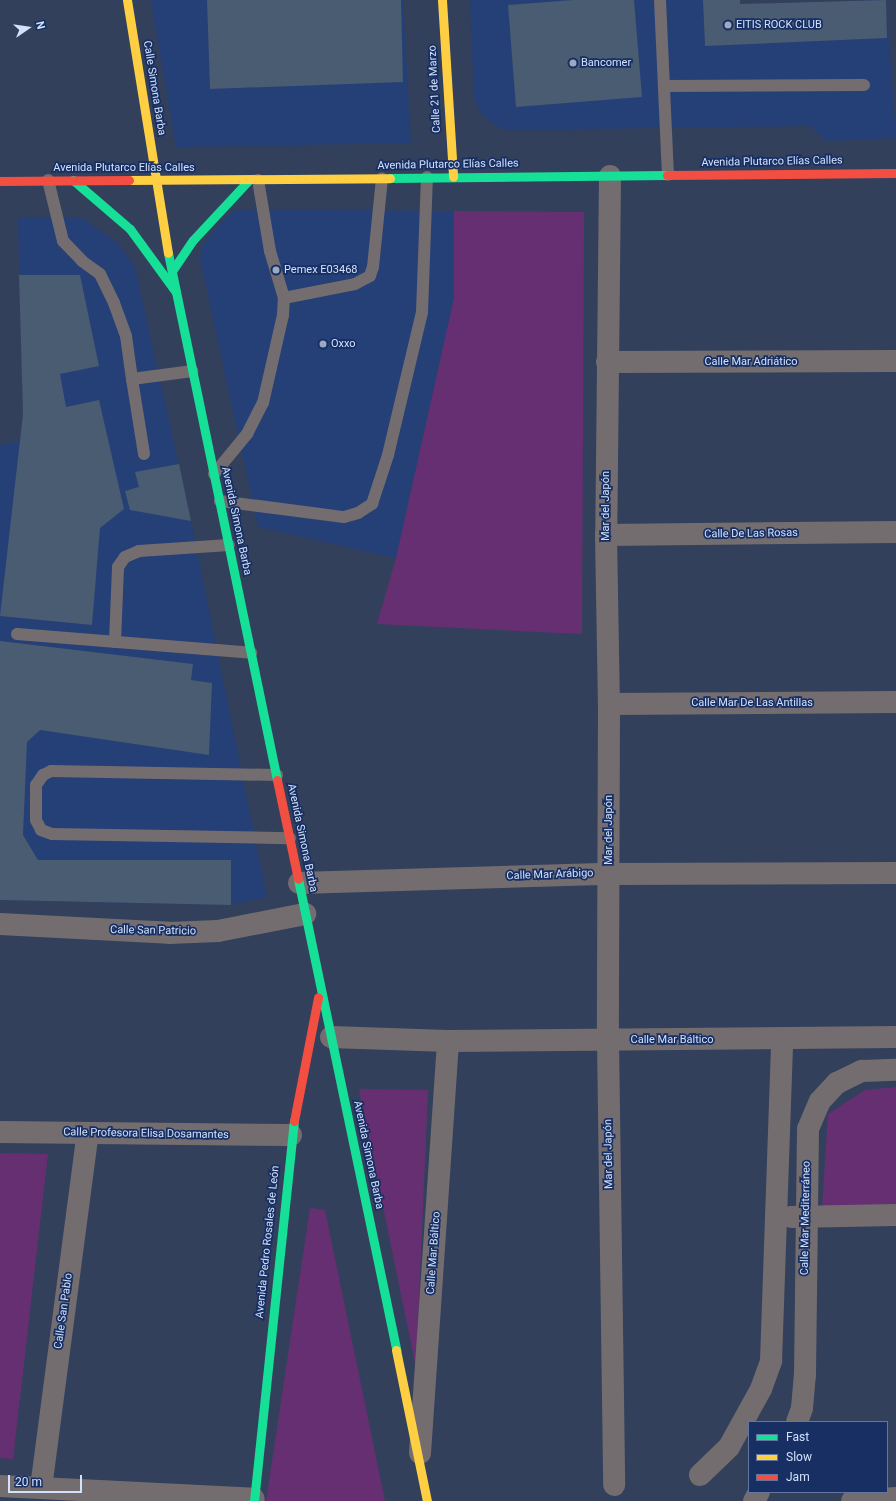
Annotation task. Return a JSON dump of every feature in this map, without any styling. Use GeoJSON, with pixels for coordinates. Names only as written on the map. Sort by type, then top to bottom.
{"type":"FeatureCollection","features":[{"type":"Feature","properties":{"kind":"main road","name":"Calle Simona Barba"},"geometry":{"type":"LineString","coordinates":[[127,0],[156,179]]}},
{"type":"Feature","properties":{"kind":"main road","name":"Calle 21 de Marzo"},"geometry":{"type":"LineString","coordinates":[[442,0],[453,177]]}},
{"type":"Feature","properties":{"kind":"main road","name":"Avenida Plutarco Elías Calles"},"geometry":{"type":"LineString","coordinates":[[0,180],[254,180],[896,173]]}},
{"type":"Feature","properties":{"kind":"main road","name":"Avenida Simona Barba"},"geometry":{"type":"LineString","coordinates":[[156,179],[172,271],[192,371],[300,883],[320,988],[427,1501]]}},
{"type":"Feature","properties":{"kind":"main road"},"geometry":{"type":"LineString","coordinates":[[73,180],[130,229],[176,292]]}},
{"type":"Feature","properties":{"kind":"main road"},"geometry":{"type":"LineString","coordinates":[[172,271],[193,240],[254,180]]}},
{"type":"Feature","properties":{"kind":"main road","name":"Avenida Pedro Rosales de León"},"geometry":{"type":"LineString","coordinates":[[254,1500],[291,1135],[320,988]]}},
{"type":"Feature","properties":{"kind":"street","name":"Mar del Japón"},"geometry":{"type":"LineString","coordinates":[[610,176],[606,535],[609,874],[608,1040],[614,1485]]}},
{"type":"Feature","properties":{"kind":"street","name":"Calle Mar Adriático"},"geometry":{"type":"LineString","coordinates":[[607,362],[896,361]]}},
{"type":"Feature","properties":{"kind":"street","name":"Calle De Las Rosas"},"geometry":{"type":"LineString","coordinates":[[606,535],[896,532]]}},
{"type":"Feature","properties":{"kind":"street","name":"Calle Mar De Las Antillas"},"geometry":{"type":"LineString","coordinates":[[608,704],[896,702]]}},
{"type":"Feature","properties":{"kind":"street","name":"Calle Mar Arábigo"},"geometry":{"type":"LineString","coordinates":[[300,883],[609,874],[896,873]]}},
{"type":"Feature","properties":{"kind":"street","name":"Calle San Patricio"},"geometry":{"type":"LineString","coordinates":[[0,924],[169,933],[218,931],[305,914]]}},
{"type":"Feature","properties":{"kind":"street","name":"Calle Mar Báltico"},"geometry":{"type":"LineString","coordinates":[[331,1037],[448,1041],[896,1037]]}},
{"type":"Feature","properties":{"kind":"street"},"geometry":{"type":"LineString","coordinates":[[700,1475],[729,1447],[761,1389],[771,1361],[775,1284],[782,1039]]}},
{"type":"Feature","properties":{"kind":"street","name":"Calle Mar Báltico"},"geometry":{"type":"LineString","coordinates":[[419,1465],[448,1041]]}},
{"type":"Feature","properties":{"kind":"street","name":"Calle Mar Mediterráneo"},"geometry":{"type":"LineString","coordinates":[[797,1421],[802,1408],[805,1375],[805,1217],[808,1129],[820,1101],[837,1082],[862,1071],[896,1070]]}},
{"type":"Feature","properties":{"kind":"street","name":"Calle Profesora Elisa Dosamantes"},"geometry":{"type":"LineString","coordinates":[[0,1132],[291,1135]]}},
{"type":"Feature","properties":{"kind":"street","name":"Calle San Pablo"},"geometry":{"type":"LineString","coordinates":[[41,1488],[88,1133]]}},
{"type":"Feature","properties":{"kind":"street"},"geometry":{"type":"LineString","coordinates":[[776,1218],[896,1215]]}},
{"type":"Feature","properties":{"kind":"street"},"geometry":{"type":"LineString","coordinates":[[775,1284],[806,1286]]}},
{"type":"Feature","properties":{"kind":"street"},"geometry":{"type":"LineString","coordinates":[[0,1486],[254,1500]]}},
{"type":"Feature","properties":{"kind":"street"},"geometry":{"type":"LineString","coordinates":[[852,1501],[896,1498]]}},
{"type":"Feature","properties":{"kind":"lane"},"geometry":{"type":"LineString","coordinates":[[660,0],[668,175]]}},
{"type":"Feature","properties":{"kind":"lane"},"geometry":{"type":"LineString","coordinates":[[664,86],[864,85]]}},
{"type":"Feature","properties":{"kind":"lane"},"geometry":{"type":"LineString","coordinates":[[220,501],[344,517],[358,513],[372,504],[388,455],[422,312],[426,177]]}},
{"type":"Feature","properties":{"kind":"lane"},"geometry":{"type":"LineString","coordinates":[[284,298],[355,284],[370,276],[373,266],[382,178]]}},
{"type":"Feature","properties":{"kind":"lane"},"geometry":{"type":"LineString","coordinates":[[48,180],[63,241],[82,261],[100,274],[114,303],[126,336],[144,454]]}},
{"type":"Feature","properties":{"kind":"lane"},"geometry":{"type":"LineString","coordinates":[[214,474],[247,434],[263,403],[283,315],[284,298],[270,252],[254,180]]}},
{"type":"Feature","properties":{"kind":"lane"},"geometry":{"type":"LineString","coordinates":[[132,379],[192,371]]}},
{"type":"Feature","properties":{"kind":"lane"},"geometry":{"type":"LineString","coordinates":[[115,642],[118,567],[125,557],[139,551],[229,544]]}},
{"type":"Feature","properties":{"kind":"lane"},"geometry":{"type":"LineString","coordinates":[[17,634],[251,653]]}},
{"type":"Feature","properties":{"kind":"lane"},"geometry":{"type":"LineString","coordinates":[[277,775],[51,771],[43,775],[36,785],[30,802],[36,820],[42,830],[52,834],[290,838]]}},
{"type":"Feature","properties":{"kind":"shaded area"},"geometry":{"type":"Polygon","coordinates":[[[151,0],[403,0],[411,143],[176,147],[151,0]]]}},
{"type":"Feature","properties":{"kind":"shaded area"},"geometry":{"type":"Polygon","coordinates":[[[470,0],[740,0],[740,4],[886,0],[896,138],[826,141],[810,126],[503,130],[482,115],[474,99],[470,0]]]}},
{"type":"Feature","properties":{"kind":"shaded area"},"geometry":{"type":"Polygon","coordinates":[[[237,209],[454,211],[454,298],[396,558],[258,527],[200,258],[203,245],[222,221],[237,209]]]}},
{"type":"Feature","properties":{"kind":"shaded area"},"geometry":{"type":"Polygon","coordinates":[[[454,211],[584,212],[582,634],[377,624],[396,558],[454,298],[454,211]]]}},
{"type":"Feature","properties":{"kind":"shaded area"},"geometry":{"type":"Polygon","coordinates":[[[18,217],[82,218],[119,244],[135,267],[191,521],[267,897],[231,905],[0,900],[0,445],[20,441],[23,414],[18,217]]]}},
{"type":"Feature","properties":{"kind":"shaded area"},"geometry":{"type":"Polygon","coordinates":[[[896,1087],[896,1205],[822,1207],[828,1114],[865,1090],[896,1087]]]}},
{"type":"Feature","properties":{"kind":"shaded area"},"geometry":{"type":"Polygon","coordinates":[[[359,1089],[428,1090],[416,1368],[359,1089]]]}},
{"type":"Feature","properties":{"kind":"shaded area"},"geometry":{"type":"Polygon","coordinates":[[[0,1153],[48,1154],[13,1459],[0,1458],[0,1153]]]}},
{"type":"Feature","properties":{"kind":"shaded area"},"geometry":{"type":"Polygon","coordinates":[[[310,1208],[325,1210],[385,1501],[266,1501],[310,1208]]]}},
{"type":"Feature","properties":{"kind":"building"},"geometry":{"type":"Polygon","coordinates":[[[207,0],[401,0],[403,82],[210,89],[207,0]]]}},
{"type":"Feature","properties":{"kind":"building"},"geometry":{"type":"Polygon","coordinates":[[[573,0],[634,0],[642,97],[516,107],[508,5],[573,0]]]}},
{"type":"Feature","properties":{"kind":"building"},"geometry":{"type":"Polygon","coordinates":[[[703,0],[740,0],[740,4],[886,0],[887,38],[705,46],[703,0]]]}},
{"type":"Feature","properties":{"kind":"building"},"geometry":{"type":"Polygon","coordinates":[[[19,275],[80,275],[99,366],[60,374],[66,407],[99,400],[124,509],[100,528],[92,625],[0,616],[23,414],[19,275]]]}},
{"type":"Feature","properties":{"kind":"building"},"geometry":{"type":"Polygon","coordinates":[[[179,464],[191,521],[130,510],[125,491],[139,487],[135,472],[179,464]]]}},
{"type":"Feature","properties":{"kind":"building"},"geometry":{"type":"Polygon","coordinates":[[[0,641],[193,664],[191,680],[212,683],[209,755],[40,730],[27,742],[23,835],[38,860],[231,860],[231,905],[0,900],[0,641]]]}},
{"type":"Feature","properties":{"kind":"traffic: fast"},"geometry":{"type":"LineString","coordinates":[[390,178],[667,175]]}},
{"type":"Feature","properties":{"kind":"traffic: fast"},"geometry":{"type":"LineString","coordinates":[[73,180],[130,229],[176,292]]}},
{"type":"Feature","properties":{"kind":"traffic: fast"},"geometry":{"type":"LineString","coordinates":[[172,271],[193,240],[249,180]]}},
{"type":"Feature","properties":{"kind":"traffic: fast"},"geometry":{"type":"LineString","coordinates":[[168,253],[277,780]]}},
{"type":"Feature","properties":{"kind":"traffic: fast"},"geometry":{"type":"LineString","coordinates":[[298,879],[396,1350]]}},
{"type":"Feature","properties":{"kind":"traffic: fast"},"geometry":{"type":"LineString","coordinates":[[254,1501],[294,1121]]}},
{"type":"Feature","properties":{"kind":"traffic: slow"},"geometry":{"type":"LineString","coordinates":[[127,0],[168,253]]}},
{"type":"Feature","properties":{"kind":"traffic: slow"},"geometry":{"type":"LineString","coordinates":[[442,0],[453,177]]}},
{"type":"Feature","properties":{"kind":"traffic: slow"},"geometry":{"type":"LineString","coordinates":[[129,180],[390,178]]}},
{"type":"Feature","properties":{"kind":"traffic: slow"},"geometry":{"type":"LineString","coordinates":[[396,1350],[427,1501]]}},
{"type":"Feature","properties":{"kind":"traffic: jam"},"geometry":{"type":"LineString","coordinates":[[667,175],[896,173]]}},
{"type":"Feature","properties":{"kind":"traffic: jam"},"geometry":{"type":"LineString","coordinates":[[0,181],[129,180]]}},
{"type":"Feature","properties":{"kind":"traffic: jam"},"geometry":{"type":"LineString","coordinates":[[277,780],[298,879]]}},
{"type":"Feature","properties":{"kind":"traffic: jam"},"geometry":{"type":"LineString","coordinates":[[294,1121],[318,997]]}},
{"type":"Feature","properties":{"kind":"place","name":"EITIS ROCK CLUB"},"geometry":{"type":"Point","coordinates":[728,25]}},
{"type":"Feature","properties":{"kind":"place","name":"Bancomer"},"geometry":{"type":"Point","coordinates":[573,63]}},
{"type":"Feature","properties":{"kind":"place","name":"Pemex E03468"},"geometry":{"type":"Point","coordinates":[276,270]}},
{"type":"Feature","properties":{"kind":"place","name":"Oxxo"},"geometry":{"type":"Point","coordinates":[323,344]}}]}
